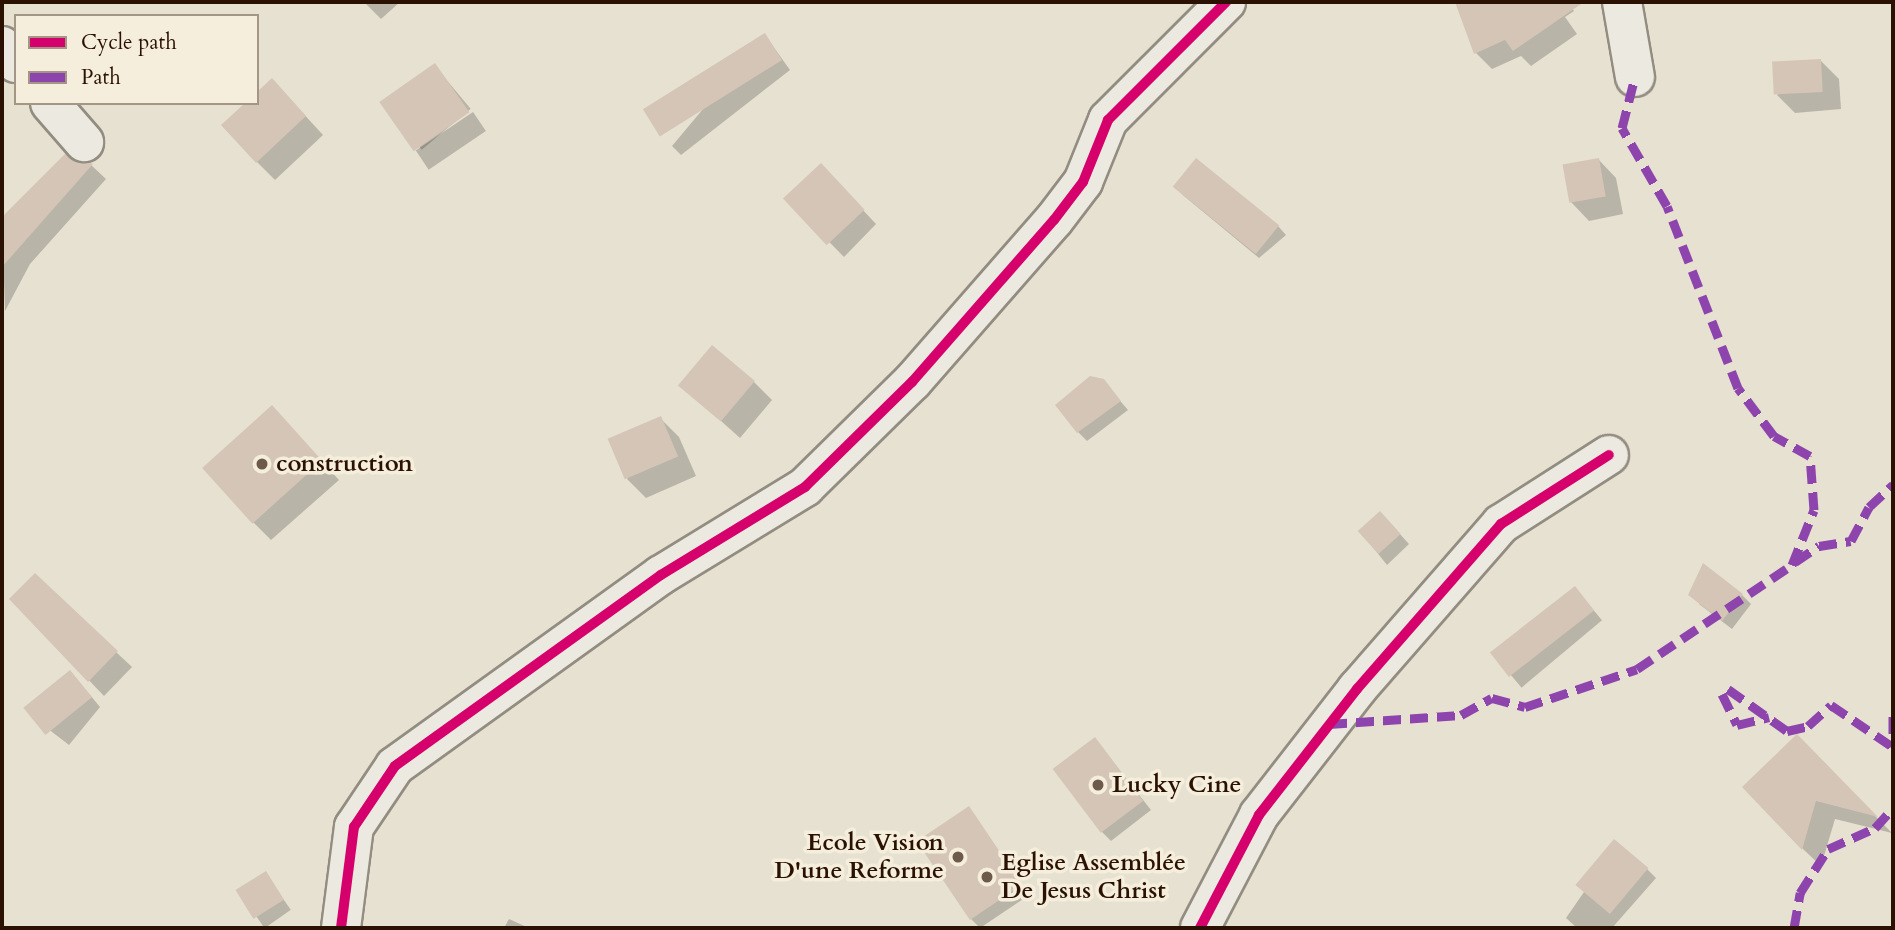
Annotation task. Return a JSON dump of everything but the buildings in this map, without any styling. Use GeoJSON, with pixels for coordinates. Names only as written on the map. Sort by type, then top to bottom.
{"type":"FeatureCollection","features":[{"type":"Feature","properties":{"kind":"street"},"geometry":{"type":"LineString","coordinates":[[341,928],[354,827],[395,766],[661,575],[805,487],[912,382],[1054,220],[1083,182],[1108,120],[1226,2]]}},
{"type":"Feature","properties":{"kind":"street"},"geometry":{"type":"LineString","coordinates":[[1622,2],[1635,77]]}},
{"type":"Feature","properties":{"kind":"street"},"geometry":{"type":"LineString","coordinates":[[2,46],[14,61]]}},
{"type":"Feature","properties":{"kind":"street"},"geometry":{"type":"LineString","coordinates":[[52,105],[84,142]]}},
{"type":"Feature","properties":{"kind":"street"},"geometry":{"type":"LineString","coordinates":[[1200,928],[1259,815],[1366,678],[1501,524],[1609,455]]}},
{"type":"Feature","properties":{"kind":"marked path"},"geometry":{"type":"LineString","coordinates":[[1329,724],[1461,715],[1492,698],[1525,707],[1637,669],[1792,565],[1814,510],[1810,456],[1774,436],[1738,388],[1667,206],[1622,128],[1635,77]]}},
{"type":"Feature","properties":{"kind":"marked path"},"geometry":{"type":"LineString","coordinates":[[1795,562],[1819,546],[1851,541],[1869,507],[1893,485]]}},
{"type":"Feature","properties":{"kind":"marked path"},"geometry":{"type":"LineString","coordinates":[[1728,689],[1787,731],[1808,726],[1831,705],[1893,747]]}},
{"type":"Feature","properties":{"kind":"marked path"},"geometry":{"type":"LineString","coordinates":[[1722,694],[1737,725],[1769,717]]}},
{"type":"Feature","properties":{"kind":"marked path"},"geometry":{"type":"LineString","coordinates":[[1893,716],[1893,747]]}},
{"type":"Feature","properties":{"kind":"marked path"},"geometry":{"type":"LineString","coordinates":[[1794,928],[1800,893],[1828,849],[1875,828],[1893,808]]}},
{"type":"Feature","properties":{"kind":"cycle path"},"geometry":{"type":"LineString","coordinates":[[341,928],[354,827],[395,766],[661,575],[805,487],[912,382],[1054,220],[1083,182],[1108,120],[1226,2]]}},
{"type":"Feature","properties":{"kind":"cycle path"},"geometry":{"type":"LineString","coordinates":[[1200,928],[1259,815],[1357,689],[1501,524],[1609,455]]}},
{"type":"Feature","properties":{"kind":"place","name":"construction"},"geometry":{"type":"Point","coordinates":[262,464]}},
{"type":"Feature","properties":{"kind":"place","name":"Lucky Cine"},"geometry":{"type":"Point","coordinates":[1098,785]}},
{"type":"Feature","properties":{"kind":"place","name":"Ecole Vision D'une Reforme"},"geometry":{"type":"Point","coordinates":[958,857]}},
{"type":"Feature","properties":{"kind":"place","name":"Eglise Assemblée De Jesus Christ"},"geometry":{"type":"Point","coordinates":[987,877]}}]}
